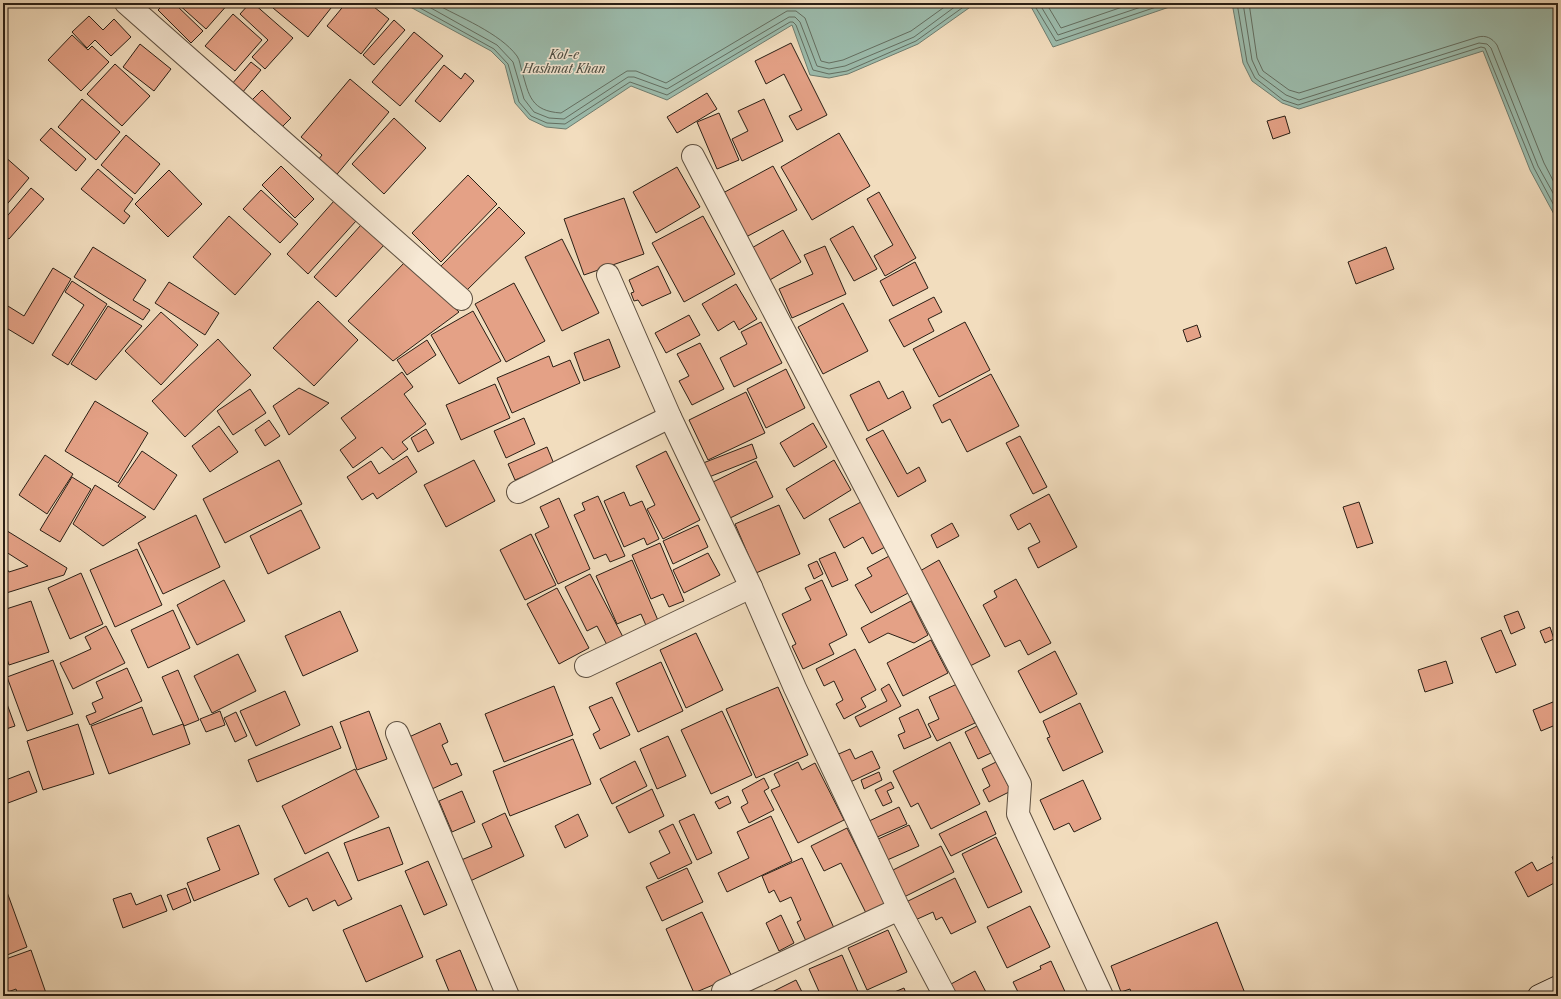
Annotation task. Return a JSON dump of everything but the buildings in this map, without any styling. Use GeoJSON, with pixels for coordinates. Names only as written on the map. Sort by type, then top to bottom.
{"type":"FeatureCollection","features":[{"type":"Feature","properties":{"kind":"street"},"geometry":{"type":"LineString","coordinates":[[126,3],[461,298]]}},
{"type":"Feature","properties":{"kind":"street"},"geometry":{"type":"LineString","coordinates":[[693,156],[1020,784],[1018,814],[1102,996]]}},
{"type":"Feature","properties":{"kind":"street"},"geometry":{"type":"LineString","coordinates":[[608,275],[670,417],[751,587],[795,688],[899,909],[945,996]]}},
{"type":"Feature","properties":{"kind":"street"},"geometry":{"type":"LineString","coordinates":[[518,492],[670,417]]}},
{"type":"Feature","properties":{"kind":"street"},"geometry":{"type":"LineString","coordinates":[[586,666],[751,587]]}},
{"type":"Feature","properties":{"kind":"street"},"geometry":{"type":"LineString","coordinates":[[397,733],[508,996]]}},
{"type":"Feature","properties":{"kind":"street"},"geometry":{"type":"LineString","coordinates":[[723,991],[899,909]]}},
{"type":"Feature","properties":{"kind":"street"},"geometry":{"type":"LineString","coordinates":[[1539,996],[1558,987]]}},
{"type":"Feature","properties":{"kind":"water","name":"Kol-e Hashmat Khan"},"geometry":{"type":"Polygon","coordinates":[[[403,3],[976,3],[918,44],[848,74],[829,78],[810,75],[792,25],[667,100],[631,86],[566,129],[546,127],[529,119],[515,103],[505,65],[491,51],[403,3]]]}},
{"type":"Feature","properties":{"kind":"water"},"geometry":{"type":"Polygon","coordinates":[[[1029,3],[1181,3],[1053,47],[1029,3]]]}},
{"type":"Feature","properties":{"kind":"water"},"geometry":{"type":"Polygon","coordinates":[[[1232,3],[1558,3],[1558,219],[1556,218],[1530,170],[1483,51],[1299,109],[1282,103],[1252,81],[1243,63],[1232,3]]]}}]}
